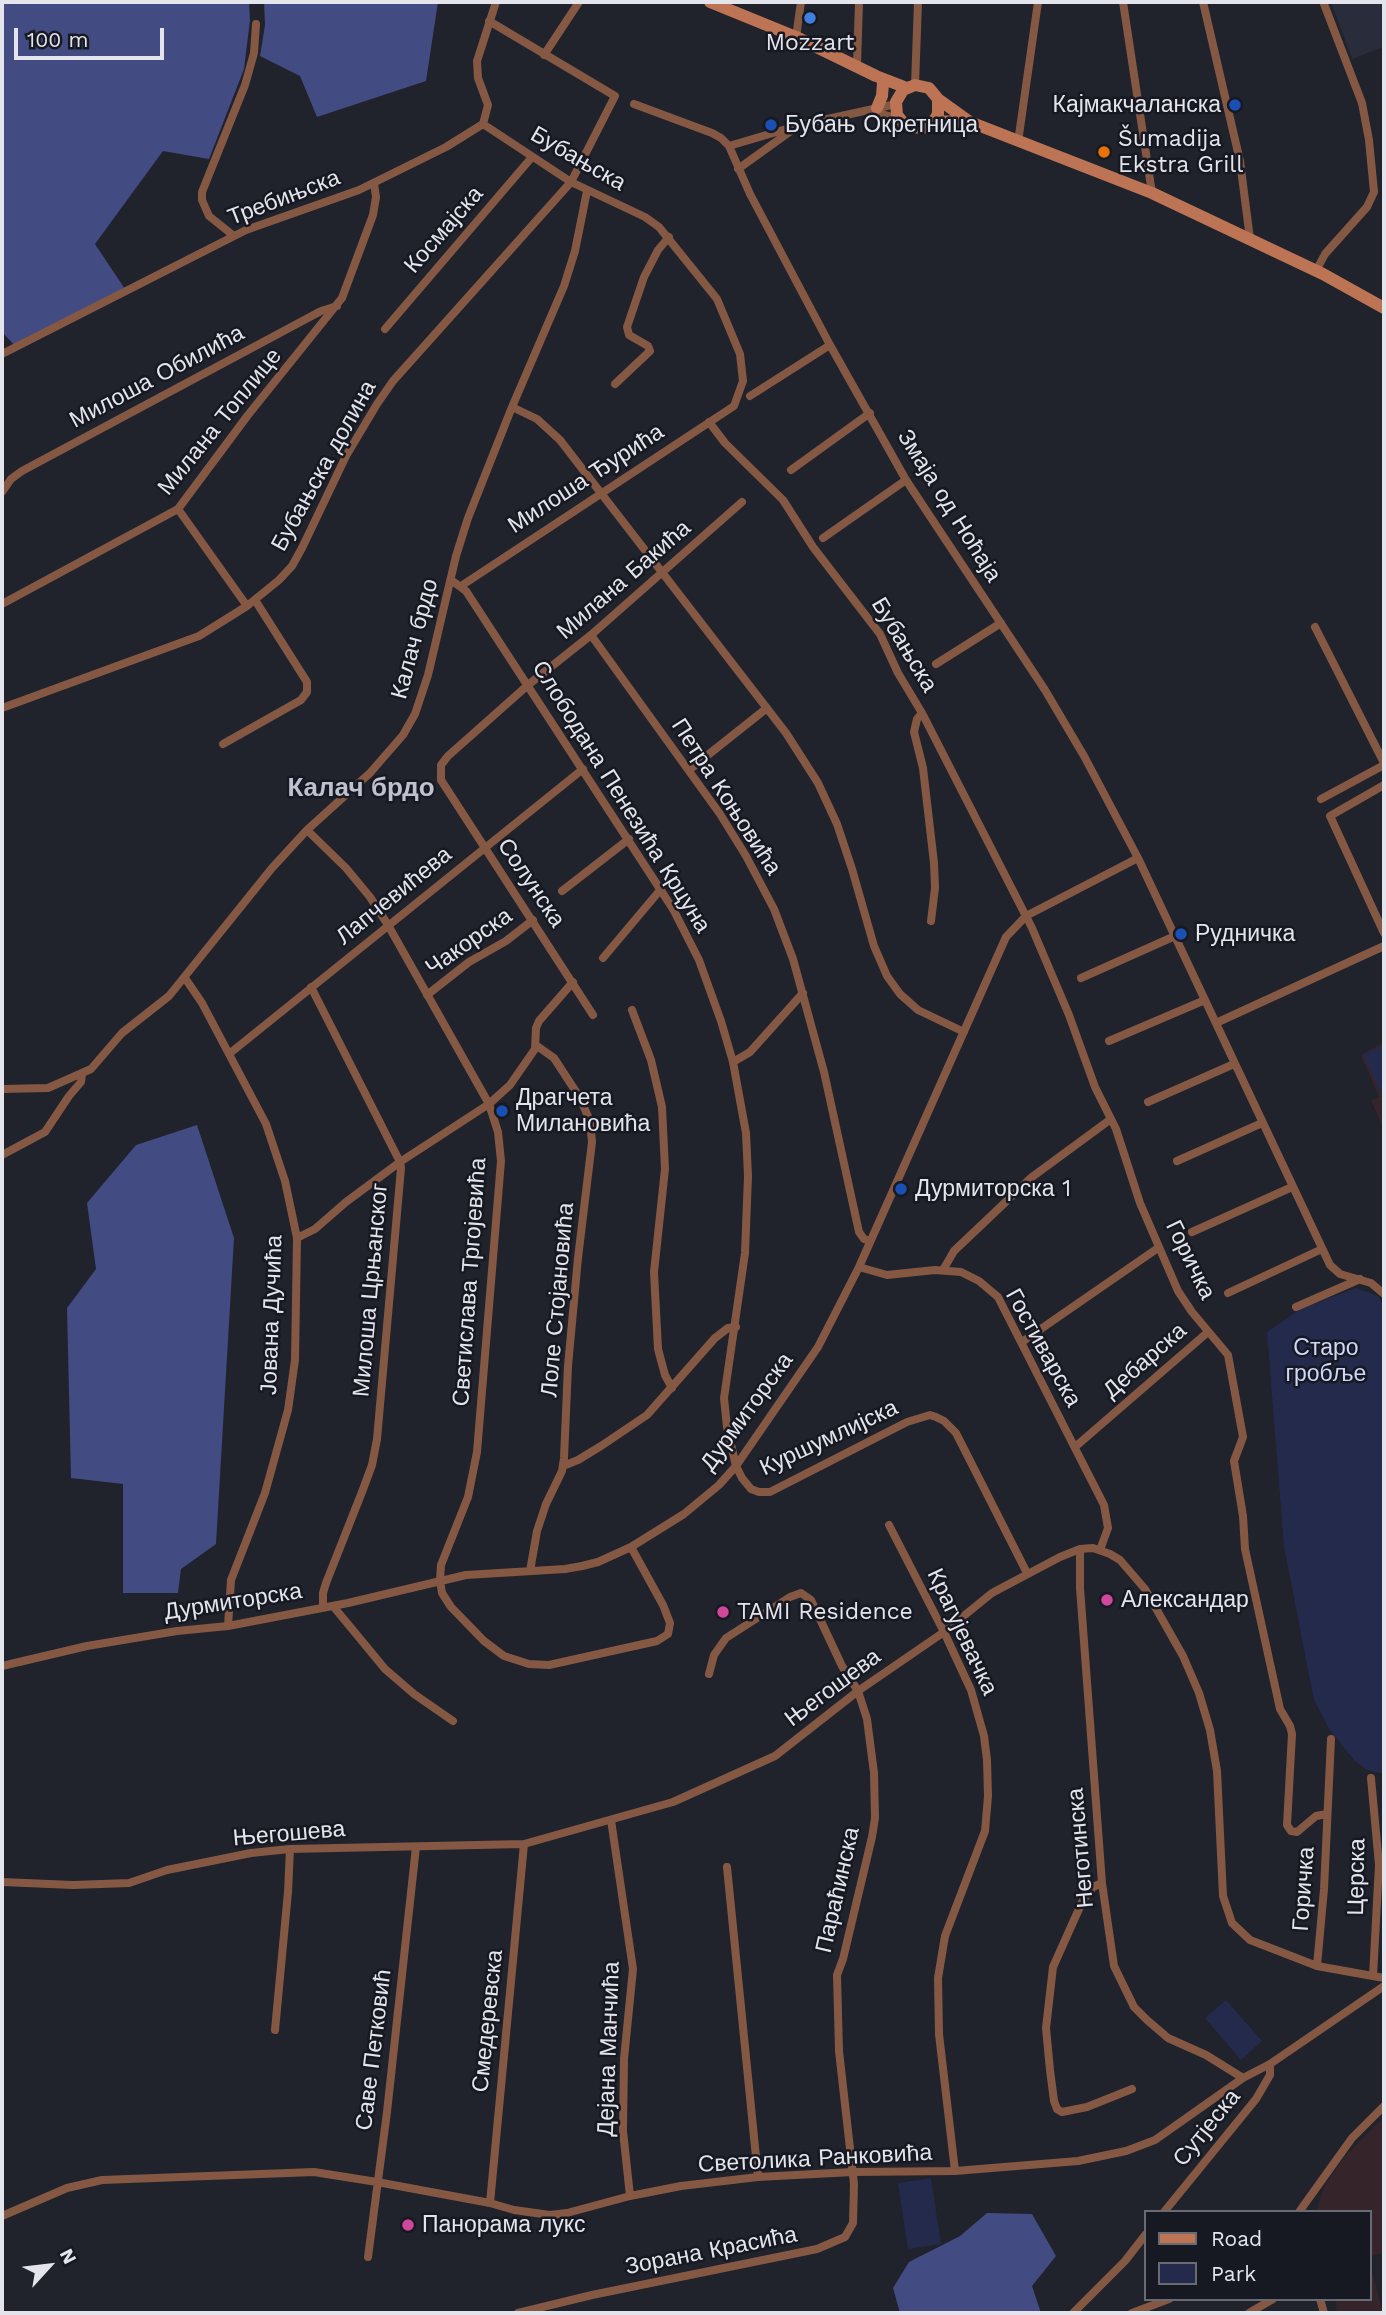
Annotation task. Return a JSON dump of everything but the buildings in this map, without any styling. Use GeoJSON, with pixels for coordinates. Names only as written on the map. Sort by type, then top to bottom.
{"type":"FeatureCollection","features":[{"type":"Feature","properties":{"kind":"street"},"geometry":{"type":"LineString","coordinates":[[483,124],[488,105],[478,78],[477,61],[496,2]]}},
{"type":"Feature","properties":{"kind":"street"},"geometry":{"type":"LineString","coordinates":[[489,21],[544,55],[579,2]]}},
{"type":"Feature","properties":{"kind":"street"},"geometry":{"type":"LineString","coordinates":[[710,2],[857,65],[904,94]]}},
{"type":"Feature","properties":{"kind":"street"},"geometry":{"type":"LineString","coordinates":[[796,37],[802,2]]}},
{"type":"Feature","properties":{"kind":"street"},"geometry":{"type":"LineString","coordinates":[[857,65],[859,2]]}},
{"type":"Feature","properties":{"kind":"street"},"geometry":{"type":"LineString","coordinates":[[899,119],[918,2]]}},
{"type":"Feature","properties":{"kind":"street"},"geometry":{"type":"LineString","coordinates":[[1018,142],[1038,2]]}},
{"type":"Feature","properties":{"kind":"street"},"geometry":{"type":"LineString","coordinates":[[1123,2],[1152,193]]}},
{"type":"Feature","properties":{"kind":"street"},"geometry":{"type":"LineString","coordinates":[[1203,2],[1240,161],[1250,239]]}},
{"type":"Feature","properties":{"kind":"street"},"geometry":{"type":"LineString","coordinates":[[1316,271],[1325,254],[1367,207],[1374,192],[1362,103],[1324,4]]}},
{"type":"Feature","properties":{"kind":"street"},"geometry":{"type":"LineString","coordinates":[[234,236],[209,216],[202,200],[202,192],[245,85],[254,53],[257,24]]}},
{"type":"Feature","properties":{"kind":"street","name":"Бубањска долина"},"geometry":{"type":"LineString","coordinates":[[2,708],[199,636],[255,600],[292,566],[353,445],[393,381],[572,182],[615,96],[544,55]]}},
{"type":"Feature","properties":{"kind":"street"},"geometry":{"type":"LineString","coordinates":[[873,109],[882,96],[880,79]]}},
{"type":"Feature","properties":{"kind":"street"},"geometry":{"type":"LineString","coordinates":[[634,104],[712,133],[722,138],[729,146],[800,125],[873,109],[904,94],[929,88],[938,99],[970,122],[1152,193],[1316,271],[1384,309]]}},
{"type":"Feature","properties":{"kind":"street"},"geometry":{"type":"LineString","coordinates":[[873,109],[916,129],[929,126],[934,121],[938,114],[938,99]]}},
{"type":"Feature","properties":{"kind":"street"},"geometry":{"type":"LineString","coordinates":[[934,121],[970,122]]}},
{"type":"Feature","properties":{"kind":"street","name":"Бубањска"},"geometry":{"type":"LineString","coordinates":[[483,124],[587,191],[645,217],[669,237],[706,284],[729,326],[740,354],[743,381],[734,406]]}},
{"type":"Feature","properties":{"kind":"street","name":"Требињска"},"geometry":{"type":"LineString","coordinates":[[2,354],[259,224],[334,201],[446,147],[483,124]]}},
{"type":"Feature","properties":{"kind":"street"},"geometry":{"type":"LineString","coordinates":[[738,169],[800,125]]}},
{"type":"Feature","properties":{"kind":"street","name":"Змаја од Ноћаја"},"geometry":{"type":"LineString","coordinates":[[729,146],[738,169],[830,345],[906,480],[1045,690],[1138,858]]}},
{"type":"Feature","properties":{"kind":"street","name":"Космајска"},"geometry":{"type":"LineString","coordinates":[[385,329],[532,157]]}},
{"type":"Feature","properties":{"kind":"street","name":"Милана Топлице"},"geometry":{"type":"LineString","coordinates":[[2,604],[178,509],[248,415],[338,306],[373,215],[376,197],[373,183]]}},
{"type":"Feature","properties":{"kind":"street","name":"Калач брдо"},"geometry":{"type":"LineString","coordinates":[[2,1089],[48,1088],[96,1065],[122,1033],[169,996],[259,884],[307,830],[375,768],[403,735],[421,699],[465,528],[512,407],[565,286],[587,191]]}},
{"type":"Feature","properties":{"kind":"street"},"geometry":{"type":"LineString","coordinates":[[615,384],[650,351],[648,346],[629,335],[627,327],[644,277],[658,250],[669,237]]}},
{"type":"Feature","properties":{"kind":"street","name":"Милоша Обилића"},"geometry":{"type":"LineString","coordinates":[[2,492],[11,479],[22,471],[321,311],[338,306]]}},
{"type":"Feature","properties":{"kind":"street"},"geometry":{"type":"LineString","coordinates":[[750,396],[830,345]]}},
{"type":"Feature","properties":{"kind":"street","name":"Милоша Ђурића"},"geometry":{"type":"LineString","coordinates":[[461,586],[734,406]]}},
{"type":"Feature","properties":{"kind":"street"},"geometry":{"type":"LineString","coordinates":[[512,407],[537,419],[553,432],[767,708],[804,761],[826,800],[844,845],[874,946],[887,976],[900,994],[918,1010],[964,1032]]}},
{"type":"Feature","properties":{"kind":"street"},"geometry":{"type":"LineString","coordinates":[[791,470],[870,414]]}},
{"type":"Feature","properties":{"kind":"street","name":"Бубањска"},"geometry":{"type":"LineString","coordinates":[[709,422],[734,453],[783,500],[818,553],[872,622],[1026,916]]}},
{"type":"Feature","properties":{"kind":"street"},"geometry":{"type":"LineString","coordinates":[[823,538],[906,480]]}},
{"type":"Feature","properties":{"kind":"street","name":"Милана Бакића"},"geometry":{"type":"LineString","coordinates":[[439,771],[444,760],[528,685],[591,635],[742,502]]}},
{"type":"Feature","properties":{"kind":"street"},"geometry":{"type":"LineString","coordinates":[[178,509],[247,606]]}},
{"type":"Feature","properties":{"kind":"street","name":"Слободана Пенезића Крцуна"},"geometry":{"type":"LineString","coordinates":[[451,580],[461,586],[661,889],[703,969],[733,1062],[746,1133],[748,1176],[747,1231],[736,1327],[724,1398],[725,1416],[736,1466]]}},
{"type":"Feature","properties":{"kind":"street"},"geometry":{"type":"LineString","coordinates":[[223,744],[301,700],[307,692],[307,682],[255,600]]}},
{"type":"Feature","properties":{"kind":"street"},"geometry":{"type":"LineString","coordinates":[[936,664],[1001,623]]}},
{"type":"Feature","properties":{"kind":"street"},"geometry":{"type":"LineString","coordinates":[[1315,627],[1384,764],[1321,799]]}},
{"type":"Feature","properties":{"kind":"street","name":"Петра Коњовића"},"geometry":{"type":"LineString","coordinates":[[591,635],[735,836],[765,892],[788,944],[803,993],[833,1111],[859,1232],[870,1241]]}},
{"type":"Feature","properties":{"kind":"street"},"geometry":{"type":"LineString","coordinates":[[689,770],[767,708]]}},
{"type":"Feature","properties":{"kind":"street"},"geometry":{"type":"LineString","coordinates":[[922,713],[917,719],[914,732],[923,768],[934,863],[935,888],[931,921]]}},
{"type":"Feature","properties":{"kind":"street","name":"Лапчевићева"},"geometry":{"type":"LineString","coordinates":[[229,1054],[583,769]]}},
{"type":"Feature","properties":{"kind":"street","name":"Солунска"},"geometry":{"type":"LineString","coordinates":[[439,771],[441,780],[593,1015]]}},
{"type":"Feature","properties":{"kind":"street"},"geometry":{"type":"LineString","coordinates":[[1384,785],[1330,816],[1384,933]]}},
{"type":"Feature","properties":{"kind":"street","name":"Светислава Тргојевића"},"geometry":{"type":"LineString","coordinates":[[307,830],[346,868],[388,926],[489,1104],[498,1132],[501,1161],[477,1452],[473,1481],[441,1565],[440,1580]]}},
{"type":"Feature","properties":{"kind":"street"},"geometry":{"type":"LineString","coordinates":[[562,891],[629,838]]}},
{"type":"Feature","properties":{"kind":"street"},"geometry":{"type":"LineString","coordinates":[[1138,858],[1322,1249],[1336,1272],[1371,1283],[1384,1294]]}},
{"type":"Feature","properties":{"kind":"street","name":"Дурмиторска"},"geometry":{"type":"LineString","coordinates":[[2,1666],[100,1644],[177,1631],[228,1626],[333,1606],[477,1573],[582,1566],[631,1547],[692,1509],[736,1466],[818,1347],[859,1267],[1000,946],[1013,927],[1026,916],[1138,858]]}},
{"type":"Feature","properties":{"kind":"street"},"geometry":{"type":"LineString","coordinates":[[603,958],[661,889]]}},
{"type":"Feature","properties":{"kind":"street","name":"Горичка"},"geometry":{"type":"LineString","coordinates":[[1026,916],[1069,1015],[1095,1087],[1111,1119],[1158,1248],[1184,1301],[1229,1358],[1243,1437],[1234,1461],[1243,1516],[1245,1549],[1280,1709],[1292,1734],[1287,1825],[1291,1831],[1297,1832],[1316,1816],[1327,1814]]}},
{"type":"Feature","properties":{"kind":"street","name":"Чакорска"},"geometry":{"type":"LineString","coordinates":[[427,995],[469,962],[506,941],[533,920]]}},
{"type":"Feature","properties":{"kind":"street"},"geometry":{"type":"LineString","coordinates":[[1081,978],[1175,936]]}},
{"type":"Feature","properties":{"kind":"street"},"geometry":{"type":"LineString","coordinates":[[1216,1023],[1384,946]]}},
{"type":"Feature","properties":{"kind":"street","name":"Јована Дучића"},"geometry":{"type":"LineString","coordinates":[[185,978],[202,1003],[266,1124],[276,1149],[296,1238],[295,1360],[288,1410],[265,1493],[231,1580],[228,1626]]}},
{"type":"Feature","properties":{"kind":"street"},"geometry":{"type":"LineString","coordinates":[[296,1238],[315,1229],[346,1202],[400,1163],[489,1104],[517,1078],[537,1046],[536,1028],[539,1021],[573,982]]}},
{"type":"Feature","properties":{"kind":"street","name":"Милоша Црњанског"},"geometry":{"type":"LineString","coordinates":[[311,987],[400,1163],[377,1439],[365,1483],[326,1583],[323,1607]]}},
{"type":"Feature","properties":{"kind":"street"},"geometry":{"type":"LineString","coordinates":[[733,1062],[750,1052],[803,993]]}},
{"type":"Feature","properties":{"kind":"street"},"geometry":{"type":"LineString","coordinates":[[1109,1041],[1205,1000]]}},
{"type":"Feature","properties":{"kind":"street"},"geometry":{"type":"LineString","coordinates":[[632,1010],[651,1059],[662,1107],[665,1169],[654,1272],[658,1349],[665,1375],[672,1388]]}},
{"type":"Feature","properties":{"kind":"street","name":"Лоле Стојановића"},"geometry":{"type":"LineString","coordinates":[[530,1571],[537,1531],[563,1466],[568,1366],[578,1258],[592,1159],[592,1133],[586,1111],[554,1058],[537,1046]]}},
{"type":"Feature","properties":{"kind":"street"},"geometry":{"type":"LineString","coordinates":[[1148,1102],[1234,1064]]}},
{"type":"Feature","properties":{"kind":"street"},"geometry":{"type":"LineString","coordinates":[[2,1155],[45,1132],[81,1082],[82,1074]]}},
{"type":"Feature","properties":{"kind":"street"},"geometry":{"type":"LineString","coordinates":[[943,1270],[954,1251],[1032,1177],[1111,1119]]}},
{"type":"Feature","properties":{"kind":"street"},"geometry":{"type":"LineString","coordinates":[[1177,1161],[1262,1123]]}},
{"type":"Feature","properties":{"kind":"street"},"geometry":{"type":"LineString","coordinates":[[1192,1232],[1292,1186]]}},
{"type":"Feature","properties":{"kind":"street"},"geometry":{"type":"LineString","coordinates":[[1022,1342],[1158,1248]]}},
{"type":"Feature","properties":{"kind":"street"},"geometry":{"type":"LineString","coordinates":[[1228,1293],[1322,1249]]}},
{"type":"Feature","properties":{"kind":"street","name":"Гостиварска"},"geometry":{"type":"LineString","coordinates":[[859,1267],[887,1275],[943,1270],[968,1276],[993,1292],[1022,1342],[1099,1494],[1108,1517],[1107,1535],[1100,1550]]}},
{"type":"Feature","properties":{"kind":"street"},"geometry":{"type":"LineString","coordinates":[[1296,1307],[1360,1279]]}},
{"type":"Feature","properties":{"kind":"street"},"geometry":{"type":"LineString","coordinates":[[563,1466],[578,1460],[647,1415],[715,1338],[728,1328],[736,1327]]}},
{"type":"Feature","properties":{"kind":"street","name":"Дебарска"},"geometry":{"type":"LineString","coordinates":[[1075,1447],[1208,1332]]}},
{"type":"Feature","properties":{"kind":"street","name":"Куршумлијска"},"geometry":{"type":"LineString","coordinates":[[736,1466],[751,1489],[767,1492],[907,1422],[930,1415],[936,1417],[956,1433],[1027,1573]]}},
{"type":"Feature","properties":{"kind":"street","name":"Крагујевачка"},"geometry":{"type":"LineString","coordinates":[[889,1525],[961,1668],[984,1736],[988,1775],[985,1831],[945,1936],[938,1978],[939,2034],[955,2171]]}},
{"type":"Feature","properties":{"kind":"street"},"geometry":{"type":"LineString","coordinates":[[440,1580],[446,1601],[490,1646],[514,1660],[549,1665],[657,1641],[668,1634],[670,1623],[663,1605],[631,1547]]}},
{"type":"Feature","properties":{"kind":"street","name":"Његошева"},"geometry":{"type":"LineString","coordinates":[[2,1882],[73,1885],[129,1883],[166,1870],[251,1853],[290,1849],[524,1844],[673,1802],[775,1756],[858,1691],[944,1632],[992,1593],[1027,1573],[1080,1549],[1100,1550]]}},
{"type":"Feature","properties":{"kind":"street","name":"Неготинска"},"geometry":{"type":"LineString","coordinates":[[1080,1549],[1080,1588],[1102,1883],[1114,1966],[1134,2007],[1168,2038],[1206,2055],[1243,2078]]}},
{"type":"Feature","properties":{"kind":"street"},"geometry":{"type":"LineString","coordinates":[[1100,1550],[1120,1560],[1145,1589],[1183,1656],[1199,1693],[1217,1771],[1223,1896],[1232,1923],[1250,1940],[1317,1966],[1384,1978]]}},
{"type":"Feature","properties":{"kind":"street","name":"Параћинска"},"geometry":{"type":"LineString","coordinates":[[709,1674],[715,1655],[726,1638],[790,1597],[801,1593],[811,1600],[842,1666],[858,1691],[867,1719],[874,1773],[872,1837],[843,1959],[836,1975],[839,2051],[853,2172]]}},
{"type":"Feature","properties":{"kind":"street"},"geometry":{"type":"LineString","coordinates":[[333,1606],[385,1670],[453,1721]]}},
{"type":"Feature","properties":{"kind":"street","name":"Горичка"},"geometry":{"type":"LineString","coordinates":[[1317,1966],[1324,1889],[1331,1739]]}},
{"type":"Feature","properties":{"kind":"street","name":"Церска"},"geometry":{"type":"LineString","coordinates":[[1371,1778],[1377,1824],[1378,1865],[1373,1976]]}},
{"type":"Feature","properties":{"kind":"street","name":"Дејана Манчића"},"geometry":{"type":"LineString","coordinates":[[611,1820],[633,1969],[624,2059],[624,2131],[630,2196]]}},
{"type":"Feature","properties":{"kind":"street","name":"Смедеревска"},"geometry":{"type":"LineString","coordinates":[[490,2203],[524,1844]]}},
{"type":"Feature","properties":{"kind":"street","name":"Саве Петковић"},"geometry":{"type":"LineString","coordinates":[[368,2257],[416,1847]]}},
{"type":"Feature","properties":{"kind":"street"},"geometry":{"type":"LineString","coordinates":[[275,2030],[290,1849]]}},
{"type":"Feature","properties":{"kind":"street"},"geometry":{"type":"LineString","coordinates":[[727,1867],[758,2177]]}},
{"type":"Feature","properties":{"kind":"street"},"geometry":{"type":"LineString","coordinates":[[1102,1883],[1093,1887],[1083,1900],[1053,1967],[1046,2028],[1051,2078],[1057,2109],[1065,2112],[1105,2101],[1132,2089]]}},
{"type":"Feature","properties":{"kind":"street","name":"Светолика Ранковића"},"geometry":{"type":"LineString","coordinates":[[2,2216],[67,2188],[102,2179],[314,2172],[550,2215],[681,2186],[758,2177],[853,2172],[955,2171],[1059,2164],[1145,2145],[1173,2129],[1243,2078],[1270,2064],[1384,1986]]}},
{"type":"Feature","properties":{"kind":"street","name":"Сутјеска"},"geometry":{"type":"LineString","coordinates":[[1166,2210],[1256,2099],[1270,2075],[1270,2064]]}},
{"type":"Feature","properties":{"kind":"street"},"geometry":{"type":"LineString","coordinates":[[1300,2210],[1352,2138],[1384,2106]]}},
{"type":"Feature","properties":{"kind":"street","name":"Зорана Красића"},"geometry":{"type":"LineString","coordinates":[[518,2313],[831,2245],[845,2237],[853,2223],[853,2172]]}},
{"type":"Feature","properties":{"kind":"street"},"geometry":{"type":"LineString","coordinates":[[1073,2313],[1125,2261],[1144,2237]]}},
{"type":"Feature","properties":{"kind":"street"},"geometry":{"type":"LineString","coordinates":[[1132,2313],[1164,2301]]}},
{"type":"Feature","properties":{"kind":"street"},"geometry":{"type":"LineString","coordinates":[[1249,2313],[1270,2301]]}},
{"type":"Feature","properties":{"kind":"shaded area"},"geometry":{"type":"Polygon","coordinates":[[[2,2],[249,2],[250,20],[244,69],[209,159],[163,151],[95,244],[125,289],[17,348],[2,332],[2,2]]]}},
{"type":"Feature","properties":{"kind":"shaded area"},"geometry":{"type":"Polygon","coordinates":[[[264,2],[438,2],[426,81],[317,117],[300,76],[260,56],[265,25],[264,2]]]}},
{"type":"Feature","properties":{"kind":"shaded area"},"geometry":{"type":"Polygon","coordinates":[[[1331,2],[1384,2],[1384,47],[1352,59],[1331,2]]]}},
{"type":"Feature","properties":{"kind":"shaded area"},"geometry":{"type":"Polygon","coordinates":[[[1384,1042],[1384,1129],[1371,1101],[1379,1097],[1361,1055],[1384,1042]]]}},
{"type":"Feature","properties":{"kind":"shaded area"},"geometry":{"type":"Polygon","coordinates":[[[197,1125],[234,1238],[216,1544],[181,1569],[178,1593],[123,1593],[123,1484],[71,1478],[67,1308],[96,1269],[87,1203],[136,1145],[197,1125]]]}},
{"type":"Feature","properties":{"kind":"shaded area"},"geometry":{"type":"Polygon","coordinates":[[[1383,2118],[1384,2253],[1372,2256],[1372,2210],[1317,2210],[1324,2186],[1347,2154],[1383,2118]]]}},
{"type":"Feature","properties":{"kind":"shaded area"},"geometry":{"type":"Polygon","coordinates":[[[987,2213],[1032,2214],[1056,2256],[1032,2286],[1041,2313],[900,2313],[893,2288],[909,2262],[960,2236],[987,2213]]]}},
{"type":"Feature","properties":{"kind":"shaded area"},"geometry":{"type":"Polygon","coordinates":[[[1372,2272],[1383,2313],[1337,2313],[1335,2301],[1372,2301],[1372,2272]]]}},
{"type":"Feature","properties":{"kind":"green space"},"geometry":{"type":"Polygon","coordinates":[[[1384,1045],[1384,1095],[1382,1096],[1363,1055],[1384,1045]]]}},
{"type":"Feature","properties":{"kind":"green space","name":"Старо гробље"},"geometry":{"type":"Polygon","coordinates":[[[1356,1288],[1378,1296],[1384,1306],[1384,1774],[1367,1770],[1355,1761],[1329,1729],[1314,1700],[1284,1547],[1267,1332],[1302,1308],[1356,1288]]]}},
{"type":"Feature","properties":{"kind":"green space"},"geometry":{"type":"Polygon","coordinates":[[[1226,2000],[1262,2041],[1241,2060],[1205,2018],[1226,2000]]]}},
{"type":"Feature","properties":{"kind":"green space"},"geometry":{"type":"Polygon","coordinates":[[[931,2178],[941,2244],[908,2249],[898,2183],[931,2178]]]}},
{"type":"Feature","properties":{"kind":"place","name":"Mozzart"},"geometry":{"type":"Point","coordinates":[810,18]}},
{"type":"Feature","properties":{"kind":"place","name":"Кајмакчаланска"},"geometry":{"type":"Point","coordinates":[1235,105]}},
{"type":"Feature","properties":{"kind":"place","name":"Бубањ Окретница"},"geometry":{"type":"Point","coordinates":[771,125]}},
{"type":"Feature","properties":{"kind":"place","name":"Šumadija Ekstra Grill"},"geometry":{"type":"Point","coordinates":[1104,152]}},
{"type":"Feature","properties":{"kind":"place","name":"Рудничка"},"geometry":{"type":"Point","coordinates":[1181,934]}},
{"type":"Feature","properties":{"kind":"place","name":"Драгчета Милановића"},"geometry":{"type":"Point","coordinates":[502,1111]}},
{"type":"Feature","properties":{"kind":"place","name":"Дурмиторска 1"},"geometry":{"type":"Point","coordinates":[901,1189]}},
{"type":"Feature","properties":{"kind":"place","name":"Александар"},"geometry":{"type":"Point","coordinates":[1107,1600]}},
{"type":"Feature","properties":{"kind":"place","name":"TAMI Residence"},"geometry":{"type":"Point","coordinates":[723,1612]}},
{"type":"Feature","properties":{"kind":"place","name":"Панорама лукс"},"geometry":{"type":"Point","coordinates":[408,2225]}},
{"type":"Feature","properties":{"kind":"district","name":"Калач брдо"},"geometry":{"type":"Point","coordinates":[361,788]}}]}
